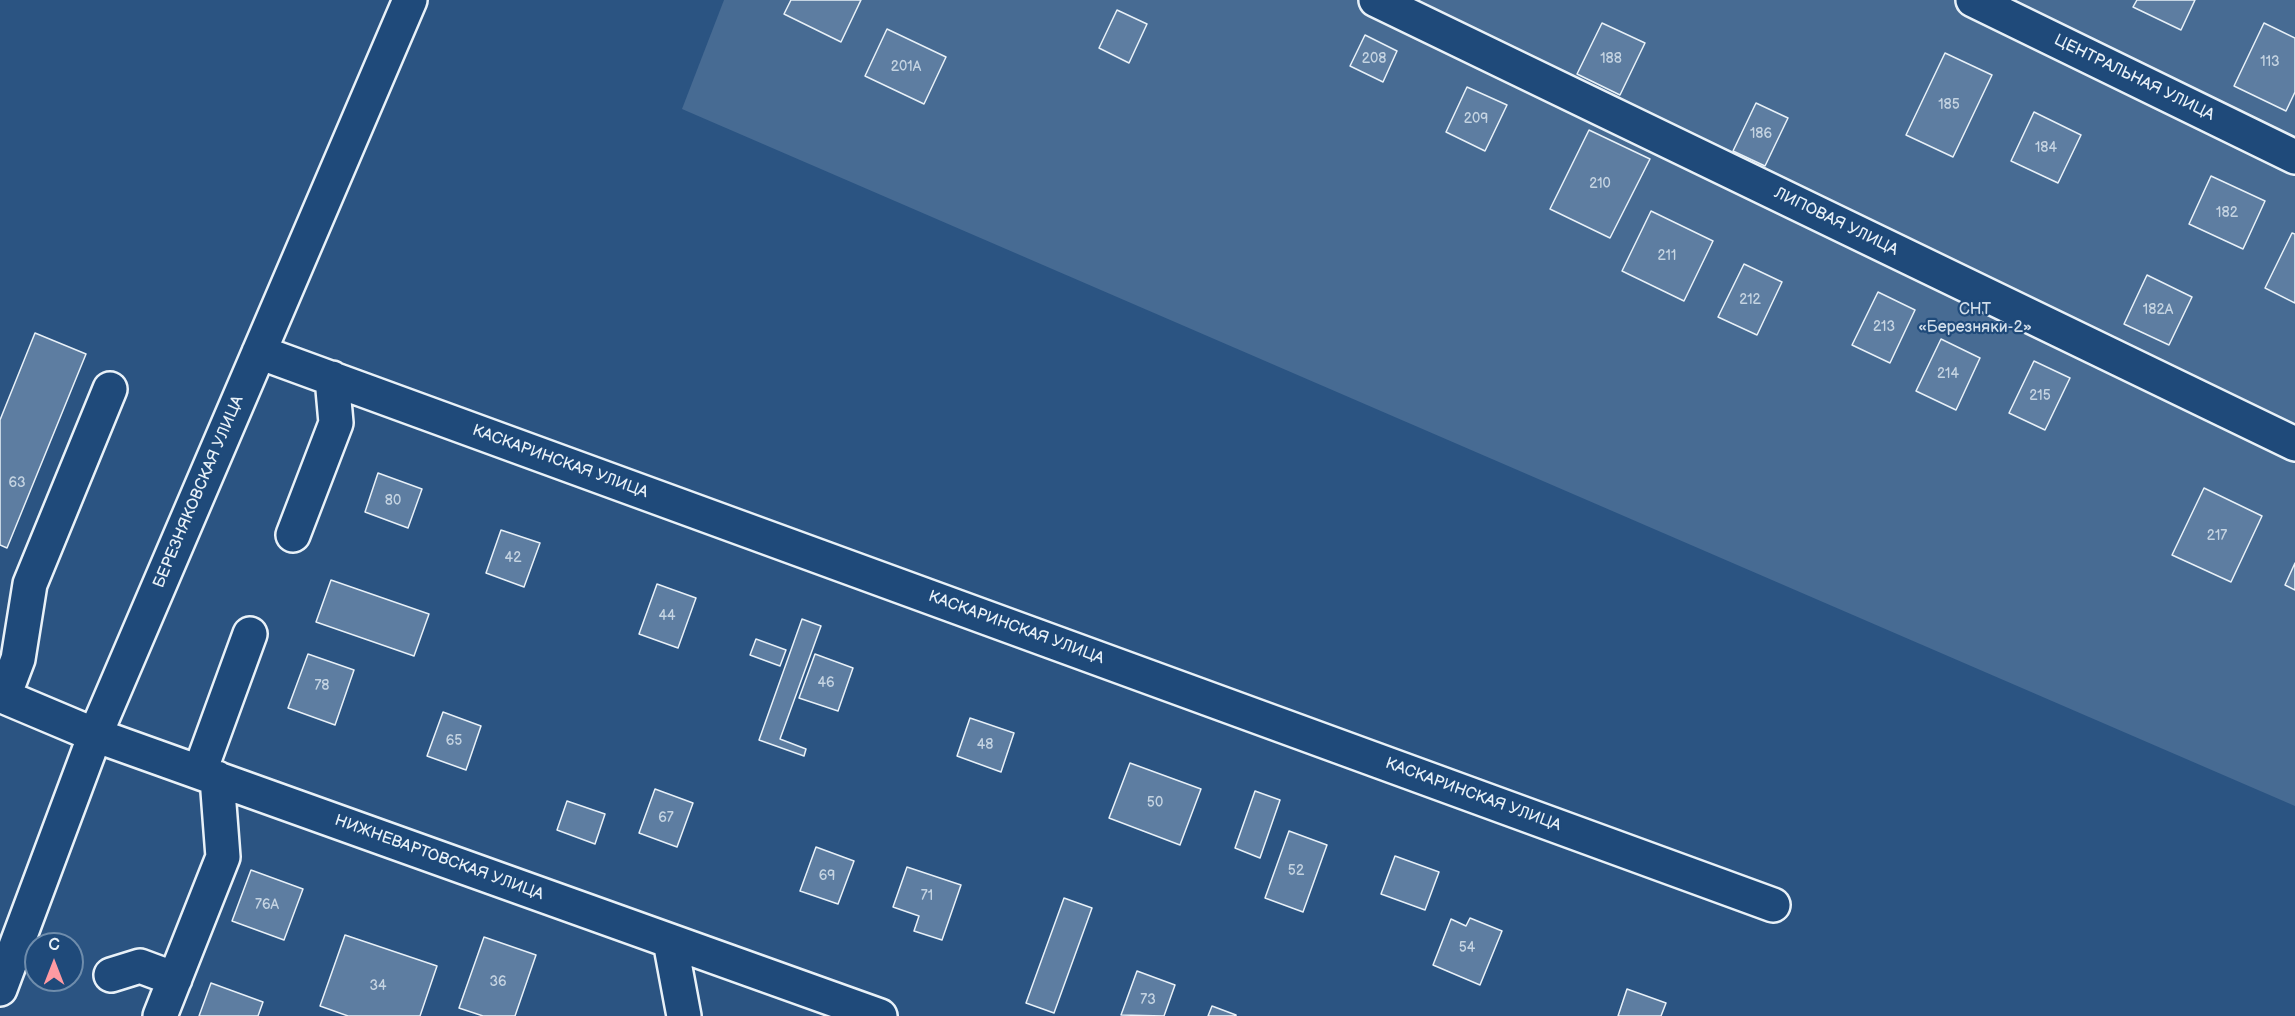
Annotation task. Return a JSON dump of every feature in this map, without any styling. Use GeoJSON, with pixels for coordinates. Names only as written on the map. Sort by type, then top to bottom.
{"type":"FeatureCollection","features":[{"type":"Feature","properties":{"kind":"street","name":"БЕРЕЗНЯКОВСКАЯ УЛИЦА"},"geometry":{"type":"LineString","coordinates":[[0,989],[95,735],[410,0]]}},
{"type":"Feature","properties":{"kind":"street","name":"ЛИПОВАЯ УЛИЦА"},"geometry":{"type":"LineString","coordinates":[[1376,0],[2295,444]]}},
{"type":"Feature","properties":{"kind":"street","name":"ЦЕНТРАЛЬНАЯ УЛИЦА"},"geometry":{"type":"LineString","coordinates":[[1973,0],[2295,157]]}},
{"type":"Feature","properties":{"kind":"street","name":"КАСКАРИНСКАЯ УЛИЦА"},"geometry":{"type":"LineString","coordinates":[[259,352],[1773,905]]}},
{"type":"Feature","properties":{"kind":"street"},"geometry":{"type":"LineString","coordinates":[[293,535],[336,423],[332,378]]}},
{"type":"Feature","properties":{"kind":"street"},"geometry":{"type":"LineString","coordinates":[[2,696],[18,659],[30,584],[110,389]]}},
{"type":"Feature","properties":{"kind":"street"},"geometry":{"type":"LineString","coordinates":[[160,1016],[223,857],[208,775],[250,634]]}},
{"type":"Feature","properties":{"kind":"street","name":"НИЖНЕВАРТОВСКАЯ УЛИЦА"},"geometry":{"type":"LineString","coordinates":[[2,696],[95,735],[880,1016]]}},
{"type":"Feature","properties":{"kind":"street"},"geometry":{"type":"LineString","coordinates":[[669,940],[684,1016]]}},
{"type":"Feature","properties":{"kind":"street"},"geometry":{"type":"LineString","coordinates":[[111,975],[140,966],[175,979]]}},
{"type":"Feature","properties":{"kind":"green space","name":"СНТ «Березняки-2»"},"geometry":{"type":"Polygon","coordinates":[[[724,0],[2295,0],[2295,806],[682,109],[724,0]]]}},
{"type":"Feature","properties":{"kind":"building"},"geometry":{"type":"Polygon","coordinates":[[[791,0],[861,0],[841,42],[784,14],[791,0]]]}},
{"type":"Feature","properties":{"kind":"building"},"geometry":{"type":"Polygon","coordinates":[[[2137,0],[2195,0],[2181,30],[2133,7],[2137,0]]]}},
{"type":"Feature","properties":{"kind":"building"},"geometry":{"type":"Polygon","coordinates":[[[1117,10],[1147,24],[1129,63],[1099,48],[1117,10]]]}},
{"type":"Feature","properties":{"kind":"building"},"geometry":{"type":"Polygon","coordinates":[[[1602,23],[1645,43],[1620,95],[1577,74],[1602,23]]]}},
{"type":"Feature","properties":{"kind":"building"},"geometry":{"type":"Polygon","coordinates":[[[2264,23],[2295,38],[2295,92],[2286,111],[2234,86],[2264,23]]]}},
{"type":"Feature","properties":{"kind":"building"},"geometry":{"type":"Polygon","coordinates":[[[887,29],[946,57],[924,104],[865,76],[887,29]]]}},
{"type":"Feature","properties":{"kind":"building"},"geometry":{"type":"Polygon","coordinates":[[[1365,35],[1397,51],[1383,82],[1350,66],[1365,35]]]}},
{"type":"Feature","properties":{"kind":"building"},"geometry":{"type":"Polygon","coordinates":[[[1945,53],[1992,75],[1953,157],[1906,135],[1945,53]]]}},
{"type":"Feature","properties":{"kind":"building"},"geometry":{"type":"Polygon","coordinates":[[[1467,87],[1507,105],[1485,151],[1446,132],[1467,87]]]}},
{"type":"Feature","properties":{"kind":"building"},"geometry":{"type":"Polygon","coordinates":[[[1756,103],[1788,118],[1765,166],[1733,151],[1756,103]]]}},
{"type":"Feature","properties":{"kind":"building"},"geometry":{"type":"Polygon","coordinates":[[[2034,112],[2081,135],[2058,183],[2011,161],[2034,112]]]}},
{"type":"Feature","properties":{"kind":"building"},"geometry":{"type":"Polygon","coordinates":[[[1589,130],[1650,159],[1610,238],[1550,209],[1589,130]]]}},
{"type":"Feature","properties":{"kind":"building"},"geometry":{"type":"Polygon","coordinates":[[[2211,176],[2265,201],[2243,249],[2189,224],[2211,176]]]}},
{"type":"Feature","properties":{"kind":"building"},"geometry":{"type":"Polygon","coordinates":[[[1651,211],[1713,241],[1684,301],[1622,271],[1651,211]]]}},
{"type":"Feature","properties":{"kind":"building"},"geometry":{"type":"Polygon","coordinates":[[[2292,233],[2295,234],[2295,303],[2265,288],[2292,233]]]}},
{"type":"Feature","properties":{"kind":"building"},"geometry":{"type":"Polygon","coordinates":[[[1744,264],[1782,282],[1757,335],[1718,317],[1744,264]]]}},
{"type":"Feature","properties":{"kind":"building"},"geometry":{"type":"Polygon","coordinates":[[[2147,275],[2192,297],[2169,345],[2124,324],[2147,275]]]}},
{"type":"Feature","properties":{"kind":"building"},"geometry":{"type":"Polygon","coordinates":[[[1878,292],[1915,310],[1890,363],[1852,345],[1878,292]]]}},
{"type":"Feature","properties":{"kind":"building"},"geometry":{"type":"Polygon","coordinates":[[[35,333],[86,354],[7,548],[0,545],[0,420],[35,333]]]}},
{"type":"Feature","properties":{"kind":"building"},"geometry":{"type":"Polygon","coordinates":[[[1941,339],[1980,358],[1956,410],[1916,391],[1941,339]]]}},
{"type":"Feature","properties":{"kind":"building"},"geometry":{"type":"Polygon","coordinates":[[[2034,361],[2070,378],[2045,430],[2009,413],[2034,361]]]}},
{"type":"Feature","properties":{"kind":"building"},"geometry":{"type":"Polygon","coordinates":[[[378,473],[422,489],[408,528],[365,512],[378,473]]]}},
{"type":"Feature","properties":{"kind":"building"},"geometry":{"type":"Polygon","coordinates":[[[2204,488],[2262,516],[2231,582],[2172,555],[2204,488]]]}},
{"type":"Feature","properties":{"kind":"building"},"geometry":{"type":"Polygon","coordinates":[[[501,530],[540,543],[524,587],[486,573],[501,530]]]}},
{"type":"Feature","properties":{"kind":"building"},"geometry":{"type":"Polygon","coordinates":[[[2295,563],[2295,590],[2285,585],[2295,563]]]}},
{"type":"Feature","properties":{"kind":"building"},"geometry":{"type":"Polygon","coordinates":[[[331,580],[429,614],[414,656],[316,622],[331,580]]]}},
{"type":"Feature","properties":{"kind":"building"},"geometry":{"type":"Polygon","coordinates":[[[657,584],[696,598],[678,648],[639,634],[657,584]]]}},
{"type":"Feature","properties":{"kind":"building"},"geometry":{"type":"Polygon","coordinates":[[[802,619],[821,626],[780,739],[806,749],[804,756],[759,740],[802,619]]]}},
{"type":"Feature","properties":{"kind":"building"},"geometry":{"type":"Polygon","coordinates":[[[756,639],[786,650],[780,666],[750,655],[756,639]]]}},
{"type":"Feature","properties":{"kind":"building"},"geometry":{"type":"Polygon","coordinates":[[[308,654],[354,670],[335,725],[288,708],[308,654]]]}},
{"type":"Feature","properties":{"kind":"building"},"geometry":{"type":"Polygon","coordinates":[[[815,654],[853,668],[838,711],[799,698],[815,654]]]}},
{"type":"Feature","properties":{"kind":"building"},"geometry":{"type":"Polygon","coordinates":[[[443,712],[481,726],[466,770],[427,756],[443,712]]]}},
{"type":"Feature","properties":{"kind":"building"},"geometry":{"type":"Polygon","coordinates":[[[970,718],[1014,733],[1001,772],[957,756],[970,718]]]}},
{"type":"Feature","properties":{"kind":"building"},"geometry":{"type":"Polygon","coordinates":[[[1130,763],[1201,789],[1180,845],[1109,818],[1130,763]]]}},
{"type":"Feature","properties":{"kind":"building"},"geometry":{"type":"Polygon","coordinates":[[[655,789],[693,803],[677,847],[639,833],[655,789]]]}},
{"type":"Feature","properties":{"kind":"building"},"geometry":{"type":"Polygon","coordinates":[[[1255,791],[1280,800],[1260,858],[1235,848],[1255,791]]]}},
{"type":"Feature","properties":{"kind":"building"},"geometry":{"type":"Polygon","coordinates":[[[567,801],[605,814],[595,844],[557,830],[567,801]]]}},
{"type":"Feature","properties":{"kind":"building"},"geometry":{"type":"Polygon","coordinates":[[[1289,831],[1327,845],[1303,912],[1265,898],[1289,831]]]}},
{"type":"Feature","properties":{"kind":"building"},"geometry":{"type":"Polygon","coordinates":[[[816,847],[854,861],[838,904],[800,891],[816,847]]]}},
{"type":"Feature","properties":{"kind":"building"},"geometry":{"type":"Polygon","coordinates":[[[1395,856],[1439,872],[1425,910],[1381,894],[1395,856]]]}},
{"type":"Feature","properties":{"kind":"building"},"geometry":{"type":"Polygon","coordinates":[[[907,867],[961,885],[942,940],[914,931],[919,916],[893,907],[907,867]]]}},
{"type":"Feature","properties":{"kind":"building"},"geometry":{"type":"Polygon","coordinates":[[[251,870],[303,889],[284,940],[232,921],[251,870]]]}},
{"type":"Feature","properties":{"kind":"building"},"geometry":{"type":"Polygon","coordinates":[[[1064,898],[1092,908],[1054,1013],[1026,1003],[1064,898]]]}},
{"type":"Feature","properties":{"kind":"building"},"geometry":{"type":"Polygon","coordinates":[[[1470,918],[1502,931],[1480,985],[1433,965],[1451,919],[1466,926],[1470,918]]]}},
{"type":"Feature","properties":{"kind":"building"},"geometry":{"type":"Polygon","coordinates":[[[345,935],[437,966],[420,1016],[348,1016],[320,1006],[345,935]]]}},
{"type":"Feature","properties":{"kind":"building"},"geometry":{"type":"Polygon","coordinates":[[[484,937],[536,955],[515,1016],[483,1016],[459,1008],[484,937]]]}},
{"type":"Feature","properties":{"kind":"building"},"geometry":{"type":"Polygon","coordinates":[[[1137,971],[1175,985],[1164,1016],[1121,1015],[1137,971]]]}},
{"type":"Feature","properties":{"kind":"building"},"geometry":{"type":"Polygon","coordinates":[[[211,983],[263,1002],[258,1016],[199,1016],[211,983]]]}},
{"type":"Feature","properties":{"kind":"building"},"geometry":{"type":"Polygon","coordinates":[[[1627,989],[1666,1003],[1661,1016],[1618,1016],[1627,989]]]}},
{"type":"Feature","properties":{"kind":"building"},"geometry":{"type":"Polygon","coordinates":[[[1212,1006],[1236,1015],[1236,1016],[1208,1016],[1212,1006]]]}}]}
